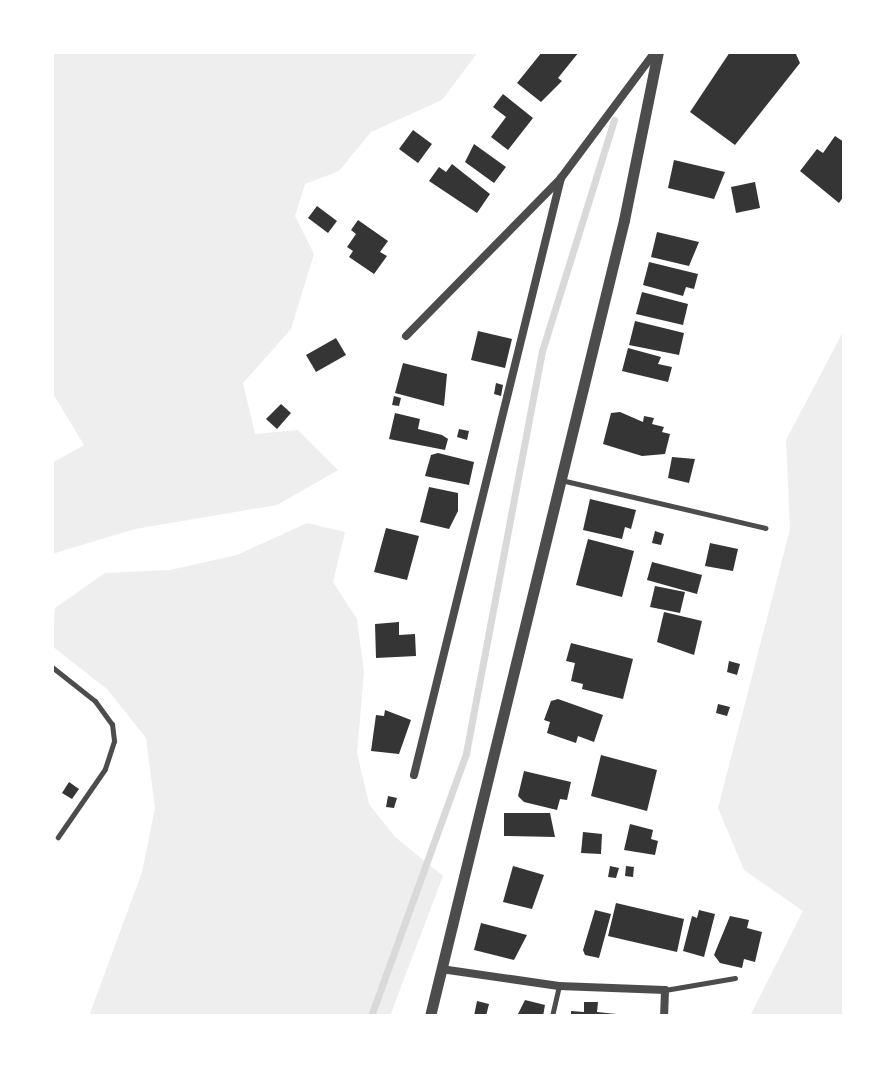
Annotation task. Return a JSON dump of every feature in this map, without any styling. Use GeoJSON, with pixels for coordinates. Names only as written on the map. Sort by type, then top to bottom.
{"type":"FeatureCollection","features":[{"type":"Feature","properties":{"kind":"street"},"geometry":{"type":"LineString","coordinates":[[406,336],[561,178],[657,52]]}},
{"type":"Feature","properties":{"kind":"street"},"geometry":{"type":"LineString","coordinates":[[430,1016],[624,220],[657,52]]}},
{"type":"Feature","properties":{"kind":"street"},"geometry":{"type":"LineString","coordinates":[[414,775],[561,178]]}},
{"type":"Feature","properties":{"kind":"street"},"geometry":{"type":"LineString","coordinates":[[441,969],[559,986],[665,990],[664,1016]]}},
{"type":"Feature","properties":{"kind":"lane"},"geometry":{"type":"LineString","coordinates":[[560,480],[765,528]]}},
{"type":"Feature","properties":{"kind":"lane"},"geometry":{"type":"LineString","coordinates":[[52,667],[95,701],[112,724],[114,741],[105,769],[58,837]]}},
{"type":"Feature","properties":{"kind":"lane"},"geometry":{"type":"LineString","coordinates":[[665,990],[735,978]]}},
{"type":"Feature","properties":{"kind":"lane"},"geometry":{"type":"LineString","coordinates":[[552,1016],[559,986]]}},
{"type":"Feature","properties":{"kind":"shaded area"},"geometry":{"type":"Polygon","coordinates":[[[52,52],[478,52],[442,100],[371,132],[339,171],[305,184],[295,216],[314,254],[291,329],[243,383],[255,434],[298,430],[338,470],[277,505],[135,529],[52,554],[52,463],[84,445],[52,392],[52,52]]]}},
{"type":"Feature","properties":{"kind":"shaded area"},"geometry":{"type":"Polygon","coordinates":[[[844,330],[844,1016],[750,1016],[803,911],[744,870],[718,808],[790,529],[786,440],[844,330]]]}},
{"type":"Feature","properties":{"kind":"shaded area"},"geometry":{"type":"Polygon","coordinates":[[[307,523],[345,532],[333,582],[357,619],[364,672],[357,753],[369,804],[395,837],[443,876],[390,1016],[89,1016],[142,872],[155,808],[146,738],[107,689],[52,646],[55,608],[105,573],[170,570],[237,555],[307,523]]]}},
{"type":"Feature","properties":{"kind":"building"},"geometry":{"type":"Polygon","coordinates":[[[542,52],[579,52],[558,78],[562,81],[541,102],[517,83],[542,52]]]}},
{"type":"Feature","properties":{"kind":"building"},"geometry":{"type":"Polygon","coordinates":[[[730,52],[795,52],[800,63],[735,145],[690,112],[730,52]]]}},
{"type":"Feature","properties":{"kind":"building"},"geometry":{"type":"Polygon","coordinates":[[[503,94],[533,118],[508,150],[491,137],[506,117],[493,107],[503,94]]]}},
{"type":"Feature","properties":{"kind":"building"},"geometry":{"type":"Polygon","coordinates":[[[413,130],[432,144],[418,163],[399,149],[413,130]]]}},
{"type":"Feature","properties":{"kind":"building"},"geometry":{"type":"Polygon","coordinates":[[[835,136],[844,142],[844,196],[839,203],[800,171],[817,149],[823,153],[835,136]]]}},
{"type":"Feature","properties":{"kind":"building"},"geometry":{"type":"Polygon","coordinates":[[[474,144],[506,167],[494,183],[465,162],[474,144]]]}},
{"type":"Feature","properties":{"kind":"building"},"geometry":{"type":"Polygon","coordinates":[[[674,160],[725,172],[714,199],[668,188],[674,160]]]}},
{"type":"Feature","properties":{"kind":"building"},"geometry":{"type":"Polygon","coordinates":[[[452,164],[490,194],[477,213],[429,181],[439,167],[446,172],[452,164]]]}},
{"type":"Feature","properties":{"kind":"building"},"geometry":{"type":"Polygon","coordinates":[[[755,182],[760,208],[736,213],[731,187],[755,182]]]}},
{"type":"Feature","properties":{"kind":"building"},"geometry":{"type":"Polygon","coordinates":[[[317,206],[337,221],[328,233],[308,218],[317,206]]]}},
{"type":"Feature","properties":{"kind":"building"},"geometry":{"type":"Polygon","coordinates":[[[358,220],[388,241],[380,252],[387,256],[374,274],[349,257],[353,251],[347,247],[356,234],[351,230],[358,220]]]}},
{"type":"Feature","properties":{"kind":"building"},"geometry":{"type":"Polygon","coordinates":[[[657,232],[699,242],[689,266],[651,257],[657,232]]]}},
{"type":"Feature","properties":{"kind":"building"},"geometry":{"type":"Polygon","coordinates":[[[649,262],[698,274],[694,289],[686,287],[683,296],[643,285],[649,262]]]}},
{"type":"Feature","properties":{"kind":"building"},"geometry":{"type":"Polygon","coordinates":[[[642,292],[688,304],[683,325],[636,314],[642,292]]]}},
{"type":"Feature","properties":{"kind":"building"},"geometry":{"type":"Polygon","coordinates":[[[635,321],[684,333],[679,355],[629,345],[635,321]]]}},
{"type":"Feature","properties":{"kind":"building"},"geometry":{"type":"Polygon","coordinates":[[[478,331],[512,339],[505,368],[471,360],[478,331]]]}},
{"type":"Feature","properties":{"kind":"building"},"geometry":{"type":"Polygon","coordinates":[[[336,338],[346,355],[316,372],[306,355],[336,338]]]}},
{"type":"Feature","properties":{"kind":"building"},"geometry":{"type":"Polygon","coordinates":[[[628,348],[661,357],[658,364],[672,367],[668,382],[622,371],[628,348]]]}},
{"type":"Feature","properties":{"kind":"building"},"geometry":{"type":"Polygon","coordinates":[[[403,363],[447,374],[444,406],[395,393],[403,363]]]}},
{"type":"Feature","properties":{"kind":"building"},"geometry":{"type":"Polygon","coordinates":[[[496,383],[503,385],[501,396],[494,394],[496,383]]]}},
{"type":"Feature","properties":{"kind":"building"},"geometry":{"type":"Polygon","coordinates":[[[394,396],[401,398],[399,406],[392,405],[394,396]]]}},
{"type":"Feature","properties":{"kind":"building"},"geometry":{"type":"Polygon","coordinates":[[[281,404],[291,413],[277,429],[266,419],[281,404]]]}},
{"type":"Feature","properties":{"kind":"building"},"geometry":{"type":"Polygon","coordinates":[[[620,412],[643,422],[644,416],[654,418],[652,424],[664,427],[662,432],[670,434],[665,454],[642,456],[603,444],[611,413],[620,412]]]}},
{"type":"Feature","properties":{"kind":"building"},"geometry":{"type":"Polygon","coordinates":[[[395,413],[420,419],[418,429],[448,439],[445,450],[389,439],[395,413]]]}},
{"type":"Feature","properties":{"kind":"building"},"geometry":{"type":"Polygon","coordinates":[[[459,429],[469,431],[467,440],[457,437],[459,429]]]}},
{"type":"Feature","properties":{"kind":"building"},"geometry":{"type":"Polygon","coordinates":[[[438,453],[474,462],[469,485],[425,476],[431,455],[438,453]]]}},
{"type":"Feature","properties":{"kind":"building"},"geometry":{"type":"Polygon","coordinates":[[[672,457],[695,459],[689,483],[668,478],[672,457]]]}},
{"type":"Feature","properties":{"kind":"building"},"geometry":{"type":"Polygon","coordinates":[[[429,487],[458,493],[458,511],[449,529],[420,522],[429,487]]]}},
{"type":"Feature","properties":{"kind":"building"},"geometry":{"type":"Polygon","coordinates":[[[590,499],[636,510],[631,529],[625,527],[622,539],[583,530],[590,499]]]}},
{"type":"Feature","properties":{"kind":"building"},"geometry":{"type":"Polygon","coordinates":[[[386,528],[419,536],[407,580],[374,572],[386,528]]]}},
{"type":"Feature","properties":{"kind":"building"},"geometry":{"type":"Polygon","coordinates":[[[655,531],[664,534],[661,545],[652,543],[655,531]]]}},
{"type":"Feature","properties":{"kind":"building"},"geometry":{"type":"Polygon","coordinates":[[[588,539],[634,551],[622,597],[576,585],[588,539]]]}},
{"type":"Feature","properties":{"kind":"building"},"geometry":{"type":"Polygon","coordinates":[[[710,543],[738,549],[733,571],[705,566],[710,543]]]}},
{"type":"Feature","properties":{"kind":"building"},"geometry":{"type":"Polygon","coordinates":[[[652,562],[702,575],[697,594],[647,580],[652,562]]]}},
{"type":"Feature","properties":{"kind":"building"},"geometry":{"type":"Polygon","coordinates":[[[655,586],[685,592],[680,613],[650,607],[655,586]]]}},
{"type":"Feature","properties":{"kind":"building"},"geometry":{"type":"Polygon","coordinates":[[[664,612],[702,621],[694,655],[657,642],[664,612]]]}},
{"type":"Feature","properties":{"kind":"building"},"geometry":{"type":"Polygon","coordinates":[[[399,622],[399,635],[415,634],[416,656],[376,658],[375,624],[399,622]]]}},
{"type":"Feature","properties":{"kind":"building"},"geometry":{"type":"Polygon","coordinates":[[[571,643],[633,659],[623,699],[582,689],[583,684],[571,681],[575,663],[566,661],[571,643]]]}},
{"type":"Feature","properties":{"kind":"building"},"geometry":{"type":"Polygon","coordinates":[[[729,661],[740,664],[737,675],[727,672],[729,661]]]}},
{"type":"Feature","properties":{"kind":"building"},"geometry":{"type":"Polygon","coordinates":[[[558,699],[603,715],[594,742],[578,736],[576,743],[547,733],[550,722],[544,720],[551,701],[558,699]]]}},
{"type":"Feature","properties":{"kind":"building"},"geometry":{"type":"Polygon","coordinates":[[[718,704],[730,707],[727,716],[716,713],[718,704]]]}},
{"type":"Feature","properties":{"kind":"building"},"geometry":{"type":"Polygon","coordinates":[[[385,710],[411,720],[399,754],[371,751],[376,715],[384,716],[385,710]]]}},
{"type":"Feature","properties":{"kind":"building"},"geometry":{"type":"Polygon","coordinates":[[[601,755],[657,770],[647,811],[591,796],[601,755]]]}},
{"type":"Feature","properties":{"kind":"building"},"geometry":{"type":"Polygon","coordinates":[[[524,771],[571,782],[567,800],[560,799],[557,810],[524,802],[518,796],[524,771]]]}},
{"type":"Feature","properties":{"kind":"building"},"geometry":{"type":"Polygon","coordinates":[[[69,782],[79,789],[72,799],[62,793],[69,782]]]}},
{"type":"Feature","properties":{"kind":"building"},"geometry":{"type":"Polygon","coordinates":[[[388,796],[397,798],[394,808],[386,807],[388,796]]]}},
{"type":"Feature","properties":{"kind":"building"},"geometry":{"type":"Polygon","coordinates":[[[504,813],[550,813],[555,837],[504,836],[504,813]]]}},
{"type":"Feature","properties":{"kind":"building"},"geometry":{"type":"Polygon","coordinates":[[[630,824],[653,830],[651,839],[658,841],[655,855],[624,850],[630,824]]]}},
{"type":"Feature","properties":{"kind":"building"},"geometry":{"type":"Polygon","coordinates":[[[583,832],[602,834],[601,854],[581,853],[583,832]]]}},
{"type":"Feature","properties":{"kind":"building"},"geometry":{"type":"Polygon","coordinates":[[[513,866],[544,875],[532,909],[503,902],[513,866]]]}},
{"type":"Feature","properties":{"kind":"building"},"geometry":{"type":"Polygon","coordinates":[[[610,866],[619,868],[616,878],[608,877],[610,866]]]}},
{"type":"Feature","properties":{"kind":"building"},"geometry":{"type":"Polygon","coordinates":[[[626,866],[634,867],[633,877],[625,876],[626,866]]]}},
{"type":"Feature","properties":{"kind":"building"},"geometry":{"type":"Polygon","coordinates":[[[616,903],[684,919],[677,952],[608,936],[616,903]]]}},
{"type":"Feature","properties":{"kind":"building"},"geometry":{"type":"Polygon","coordinates":[[[595,910],[611,914],[599,958],[585,955],[583,950],[595,910]]]}},
{"type":"Feature","properties":{"kind":"building"},"geometry":{"type":"Polygon","coordinates":[[[699,910],[715,914],[704,957],[683,951],[692,916],[697,918],[699,910]]]}},
{"type":"Feature","properties":{"kind":"building"},"geometry":{"type":"Polygon","coordinates":[[[730,916],[749,920],[747,928],[762,932],[755,962],[744,959],[742,968],[720,963],[714,955],[730,916]]]}},
{"type":"Feature","properties":{"kind":"building"},"geometry":{"type":"Polygon","coordinates":[[[481,923],[527,935],[514,960],[474,950],[481,923]]]}},
{"type":"Feature","properties":{"kind":"building"},"geometry":{"type":"Polygon","coordinates":[[[525,1000],[545,1005],[543,1016],[517,1016],[525,1000]]]}},
{"type":"Feature","properties":{"kind":"building"},"geometry":{"type":"Polygon","coordinates":[[[477,1001],[489,1004],[486,1016],[474,1016],[477,1001]]]}},
{"type":"Feature","properties":{"kind":"building"},"geometry":{"type":"Polygon","coordinates":[[[584,1002],[598,1002],[597,1012],[636,1016],[571,1016],[571,1011],[584,1012],[584,1002]]]}},
{"type":"Feature","properties":{"kind":"waterway"},"geometry":{"type":"LineString","coordinates":[[371,1016],[466,753],[542,351],[614,120]]}}]}
